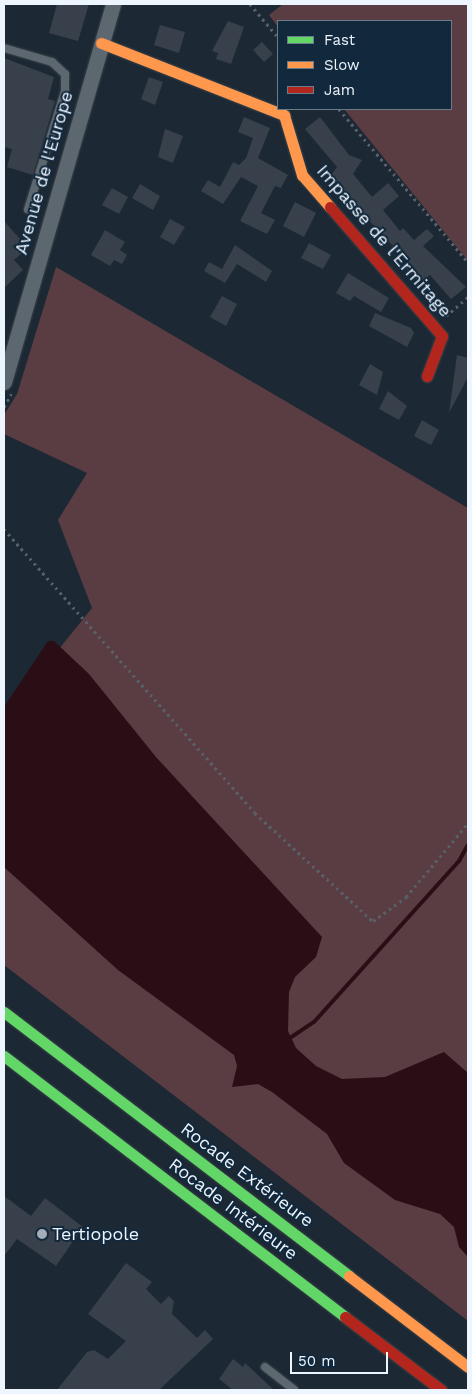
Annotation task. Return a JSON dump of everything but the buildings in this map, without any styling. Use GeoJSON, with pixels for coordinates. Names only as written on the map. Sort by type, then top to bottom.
{"type":"FeatureCollection","features":[{"type":"Feature","properties":{"kind":"main road","name":"Impasse de l'Ermitage"},"geometry":{"type":"LineString","coordinates":[[101,43],[284,115],[302,175],[442,336],[427,376]]}},
{"type":"Feature","properties":{"kind":"main road","name":"Rocade Extérieure"},"geometry":{"type":"LineString","coordinates":[[4,1012],[468,1366]]}},
{"type":"Feature","properties":{"kind":"main road","name":"Rocade Intérieure"},"geometry":{"type":"LineString","coordinates":[[4,1056],[441,1390]]}},
{"type":"Feature","properties":{"kind":"street","name":"Avenue de l'Europe"},"geometry":{"type":"LineString","coordinates":[[4,382],[112,4]]}},
{"type":"Feature","properties":{"kind":"lane"},"geometry":{"type":"LineString","coordinates":[[4,48],[52,62],[65,74],[65,91],[28,209]]}},
{"type":"Feature","properties":{"kind":"lane"},"geometry":{"type":"LineString","coordinates":[[265,1367],[294,1390]]}},
{"type":"Feature","properties":{"kind":"path"},"geometry":{"type":"LineString","coordinates":[[250,4],[277,36]]}},
{"type":"Feature","properties":{"kind":"path"},"geometry":{"type":"LineString","coordinates":[[340,110],[468,262]]}},
{"type":"Feature","properties":{"kind":"path"},"geometry":{"type":"LineString","coordinates":[[434,326],[468,297]]}},
{"type":"Feature","properties":{"kind":"path"},"geometry":{"type":"LineString","coordinates":[[4,529],[255,813],[373,921],[406,896],[468,823]]}},
{"type":"Feature","properties":{"kind":"shaded area"},"geometry":{"type":"Polygon","coordinates":[[[283,4],[468,4],[468,261],[345,110],[452,110],[452,20],[277,20],[277,26],[269,15],[283,4]]]}},
{"type":"Feature","properties":{"kind":"shaded area"},"geometry":{"type":"Polygon","coordinates":[[[56,267],[468,508],[468,1321],[4,965],[4,717],[92,608],[58,520],[87,473],[4,434],[4,415],[17,394],[56,267]]]}},
{"type":"Feature","properties":{"kind":"shaded area"},"geometry":{"type":"Polygon","coordinates":[[[48,641],[54,641],[89,674],[156,757],[322,937],[316,957],[295,977],[289,992],[288,1031],[296,1048],[316,1066],[342,1079],[385,1077],[444,1052],[468,1073],[468,1257],[459,1247],[454,1227],[440,1214],[395,1200],[344,1163],[327,1134],[272,1092],[258,1084],[232,1087],[237,1066],[234,1055],[118,970],[4,867],[4,707],[48,641]]]}},
{"type":"Feature","properties":{"kind":"waterway"},"geometry":{"type":"LineString","coordinates":[[287,1040],[314,1022],[459,861],[468,845]]}},
{"type":"Feature","properties":{"kind":"traffic: fast"},"geometry":{"type":"LineString","coordinates":[[4,1012],[349,1276]]}},
{"type":"Feature","properties":{"kind":"traffic: fast"},"geometry":{"type":"LineString","coordinates":[[4,1056],[345,1317]]}},
{"type":"Feature","properties":{"kind":"traffic: slow"},"geometry":{"type":"LineString","coordinates":[[101,43],[284,115],[302,175],[330,207]]}},
{"type":"Feature","properties":{"kind":"traffic: slow"},"geometry":{"type":"LineString","coordinates":[[349,1276],[468,1367]]}},
{"type":"Feature","properties":{"kind":"traffic: jam"},"geometry":{"type":"LineString","coordinates":[[330,207],[442,336],[427,376]]}},
{"type":"Feature","properties":{"kind":"traffic: jam"},"geometry":{"type":"LineString","coordinates":[[345,1317],[441,1390]]}},
{"type":"Feature","properties":{"kind":"place","name":"Tertiopole"},"geometry":{"type":"Point","coordinates":[42,1234]}}]}
